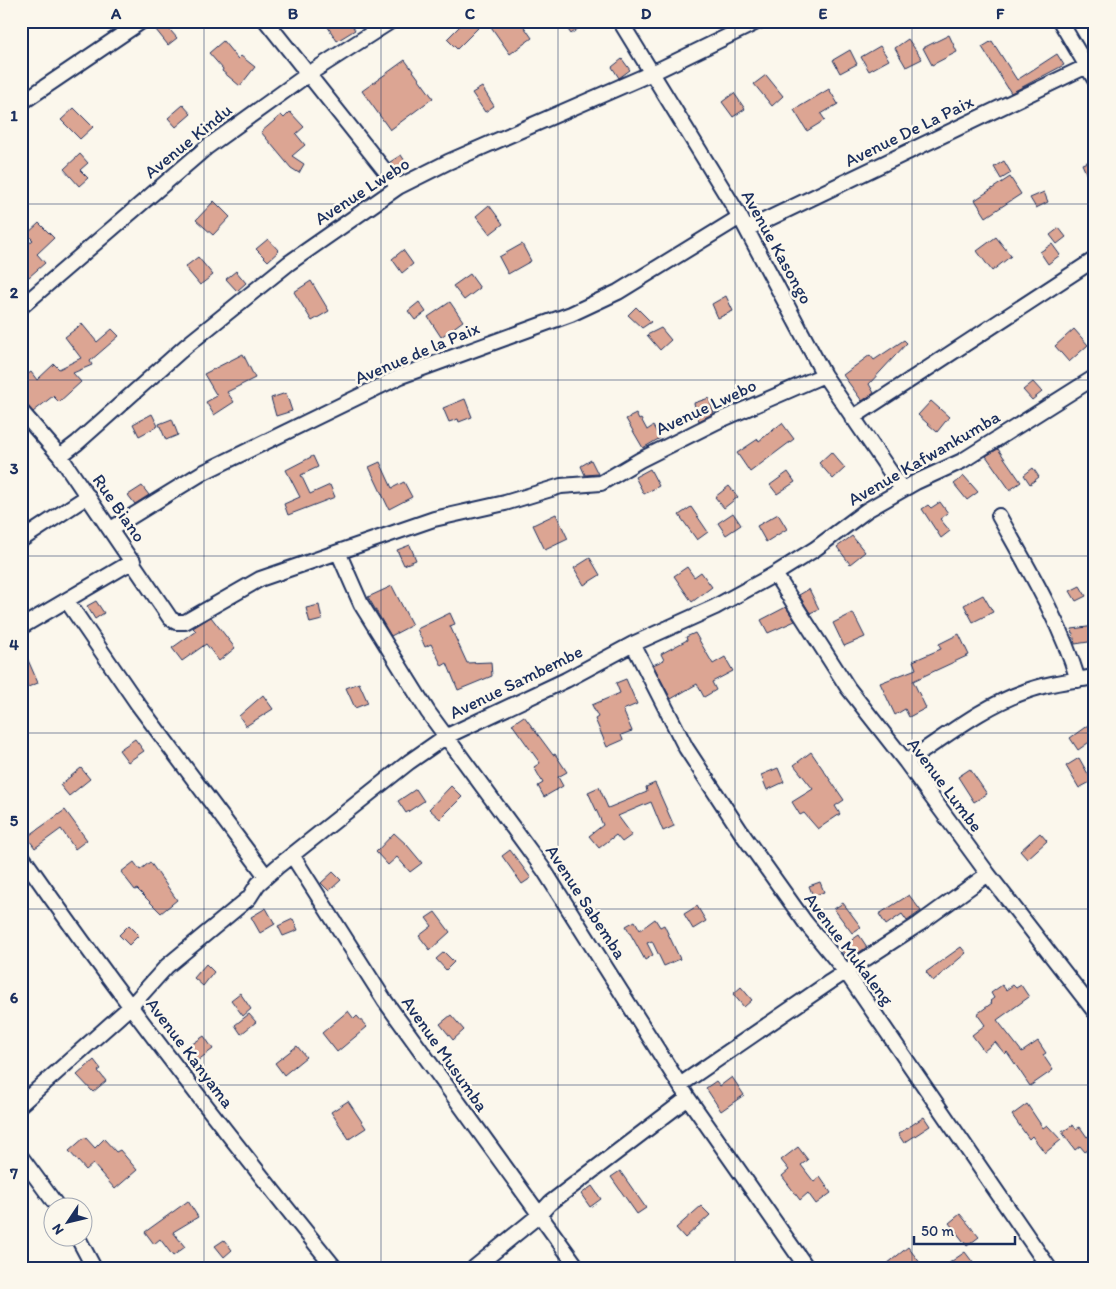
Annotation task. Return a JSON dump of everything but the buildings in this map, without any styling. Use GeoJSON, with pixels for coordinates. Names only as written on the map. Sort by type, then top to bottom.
{"type":"FeatureCollection","features":[{"type":"Feature","properties":{"kind":"street"},"geometry":{"type":"LineString","coordinates":[[21,103],[142,21]]}},
{"type":"Feature","properties":{"kind":"street"},"geometry":{"type":"LineString","coordinates":[[266,21],[307,75],[398,187]]}},
{"type":"Feature","properties":{"kind":"street","name":"Avenue Kindu"},"geometry":{"type":"LineString","coordinates":[[21,307],[207,147],[307,75],[391,21]]}},
{"type":"Feature","properties":{"kind":"street","name":"Avenue Kasongo"},"geometry":{"type":"LineString","coordinates":[[620,21],[744,223],[824,375],[902,489]]}},
{"type":"Feature","properties":{"kind":"street","name":"Avenue Lwebo"},"geometry":{"type":"LineString","coordinates":[[60,456],[89,433],[180,351],[289,263],[398,187],[448,162],[652,73],[759,21]]}},
{"type":"Feature","properties":{"kind":"street"},"geometry":{"type":"LineString","coordinates":[[1060,21],[1095,80]]}},
{"type":"Feature","properties":{"kind":"street","name":"Avenue De La Paix"},"geometry":{"type":"LineString","coordinates":[[744,223],[1087,66]]}},
{"type":"Feature","properties":{"kind":"street","name":"Avenue de la Paix"},"geometry":{"type":"LineString","coordinates":[[110,529],[202,473],[401,376],[571,314],[618,292],[744,223]]}},
{"type":"Feature","properties":{"kind":"street"},"geometry":{"type":"LineString","coordinates":[[852,418],[1095,259]]}},
{"type":"Feature","properties":{"kind":"street","name":"Avenue Lwebo"},"geometry":{"type":"LineString","coordinates":[[184,622],[260,579],[464,511],[505,503],[561,486],[601,483],[640,460],[710,425],[824,375]]}},
{"type":"Feature","properties":{"kind":"street","name":"Avenue Kafwankumba"},"geometry":{"type":"LineString","coordinates":[[775,574],[815,549],[867,510],[902,489],[962,461],[1095,377]]}},
{"type":"Feature","properties":{"kind":"street","name":"Rue Biano"},"geometry":{"type":"LineString","coordinates":[[21,412],[60,456],[170,618],[176,622],[184,622]]}},
{"type":"Feature","properties":{"kind":"street"},"geometry":{"type":"LineString","coordinates":[[21,540],[88,496]]}},
{"type":"Feature","properties":{"kind":"street"},"geometry":{"type":"LineString","coordinates":[[999,516],[1046,600],[1069,651],[1078,680]]}},
{"type":"Feature","properties":{"kind":"street","name":"Avenue Sabemba"},"geometry":{"type":"LineString","coordinates":[[339,554],[352,586],[372,624],[445,737],[544,870],[680,1086],[807,1268]]}},
{"type":"Feature","properties":{"kind":"street"},"geometry":{"type":"LineString","coordinates":[[21,627],[133,561]]}},
{"type":"Feature","properties":{"kind":"street","name":"Avenue Sambembe"},"geometry":{"type":"LineString","coordinates":[[21,1104],[131,1006],[167,966],[249,898],[266,876],[409,762],[445,737],[566,680],[633,644],[715,607],[775,574]]}},
{"type":"Feature","properties":{"kind":"street","name":"Avenue Lumbe"},"geometry":{"type":"LineString","coordinates":[[775,574],[848,688],[1095,1012]]}},
{"type":"Feature","properties":{"kind":"street"},"geometry":{"type":"LineString","coordinates":[[67,601],[133,696],[266,876]]}},
{"type":"Feature","properties":{"kind":"street","name":"Avenue Mukaleng"},"geometry":{"type":"LineString","coordinates":[[633,644],[667,714],[706,779],[805,922],[846,972],[1049,1268]]}},
{"type":"Feature","properties":{"kind":"street"},"geometry":{"type":"LineString","coordinates":[[906,762],[996,704],[1023,692],[1048,684],[1095,678]]}},
{"type":"Feature","properties":{"kind":"street","name":"Avenue Kanyama"},"geometry":{"type":"LineString","coordinates":[[21,855],[76,933],[223,1128],[335,1268]]}},
{"type":"Feature","properties":{"kind":"street","name":"Avenue Musumba"},"geometry":{"type":"LineString","coordinates":[[292,855],[385,1001],[538,1216],[578,1268]]}},
{"type":"Feature","properties":{"kind":"street"},"geometry":{"type":"LineString","coordinates":[[680,1086],[919,924],[988,874]]}},
{"type":"Feature","properties":{"kind":"street"},"geometry":{"type":"LineString","coordinates":[[474,1268],[538,1216],[550,1203],[688,1098]]}},
{"type":"Feature","properties":{"kind":"street"},"geometry":{"type":"LineString","coordinates":[[21,1157],[50,1196]]}},
{"type":"Feature","properties":{"kind":"street"},"geometry":{"type":"LineString","coordinates":[[82,1246],[94,1268]]}}]}
